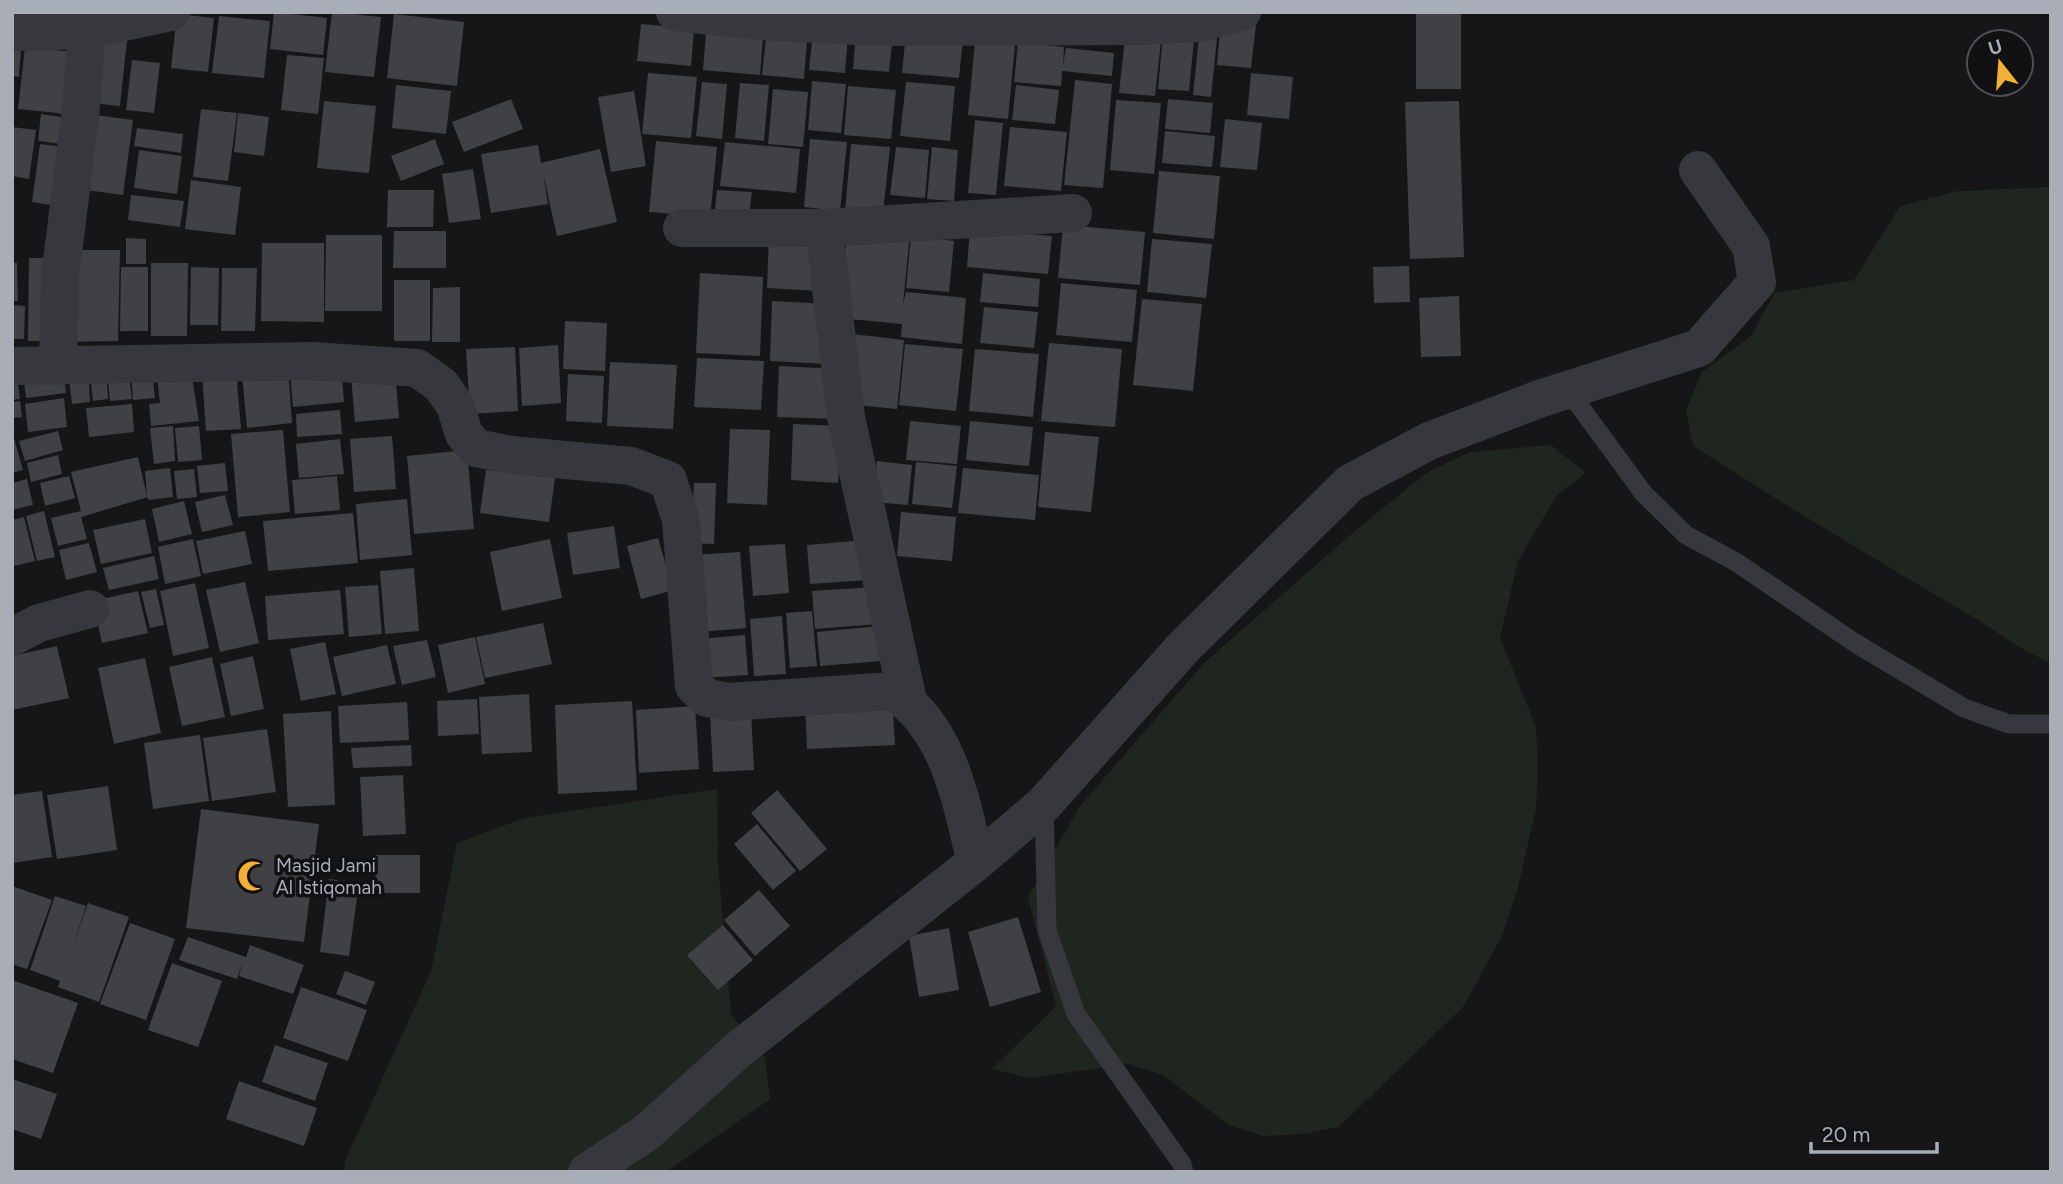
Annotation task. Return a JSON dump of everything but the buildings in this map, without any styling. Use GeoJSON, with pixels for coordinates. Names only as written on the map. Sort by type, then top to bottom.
{"type":"FeatureCollection","features":[{"type":"Feature","properties":{"kind":"street"},"geometry":{"type":"LineString","coordinates":[[12,32],[87,30],[171,12]]}},
{"type":"Feature","properties":{"kind":"street"},"geometry":{"type":"LineString","coordinates":[[675,12],[758,21],[877,27],[1163,25],[1201,23],[1242,12]]}},
{"type":"Feature","properties":{"kind":"street"},"geometry":{"type":"LineString","coordinates":[[58,363],[60,277],[87,30]]}},
{"type":"Feature","properties":{"kind":"street"},"geometry":{"type":"LineString","coordinates":[[587,1172],[646,1133],[738,1050],[976,862],[1044,804],[1182,649],[1350,483],[1429,441],[1567,389],[1699,348],[1757,282],[1751,246],[1698,170]]}},
{"type":"Feature","properties":{"kind":"street"},"geometry":{"type":"LineString","coordinates":[[682,228],[824,228],[1073,213]]}},
{"type":"Feature","properties":{"kind":"street"},"geometry":{"type":"LineString","coordinates":[[824,228],[846,417],[908,701]]}},
{"type":"Feature","properties":{"kind":"street"},"geometry":{"type":"LineString","coordinates":[[12,366],[58,363],[312,361],[417,368],[441,385],[455,405],[464,434],[476,448],[511,455],[631,466],[668,481],[681,520],[694,686],[700,694],[729,702],[893,691],[908,701],[934,730],[954,776],[976,862]]}},
{"type":"Feature","properties":{"kind":"street"},"geometry":{"type":"LineString","coordinates":[[12,638],[38,623],[90,609]]}},
{"type":"Feature","properties":{"kind":"lane"},"geometry":{"type":"LineString","coordinates":[[1567,389],[1644,494],[1686,535],[1736,562],[1855,643],[1964,708],[2009,724],[2051,724]]}},
{"type":"Feature","properties":{"kind":"lane"},"geometry":{"type":"LineString","coordinates":[[1044,804],[1047,930],[1076,1014],[1182,1164],[1184,1172]]}},
{"type":"Feature","properties":{"kind":"shaded area"},"geometry":{"type":"Polygon","coordinates":[[[2051,187],[2051,662],[2017,646],[1693,446],[1686,410],[1702,372],[1750,337],[1775,293],[1854,280],[1900,206],[1958,191],[2051,187]]]}},
{"type":"Feature","properties":{"kind":"shaded area"},"geometry":{"type":"Polygon","coordinates":[[[1551,445],[1586,473],[1557,495],[1518,561],[1500,638],[1536,727],[1536,809],[1517,891],[1502,936],[1463,1007],[1339,1127],[1302,1134],[1263,1136],[1229,1125],[1163,1075],[1128,1064],[1030,1078],[992,1069],[1056,1006],[1028,897],[1080,806],[1204,663],[1356,530],[1425,474],[1470,452],[1551,445]]]}},
{"type":"Feature","properties":{"kind":"shaded area"},"geometry":{"type":"Polygon","coordinates":[[[717,789],[718,864],[731,1014],[765,1058],[770,1099],[666,1172],[344,1172],[345,1161],[431,971],[457,843],[524,818],[717,789]]]}},
{"type":"Feature","properties":{"kind":"place","name":"Masjid Jami Al Istiqomah"},"geometry":{"type":"Point","coordinates":[253,876]}}]}
